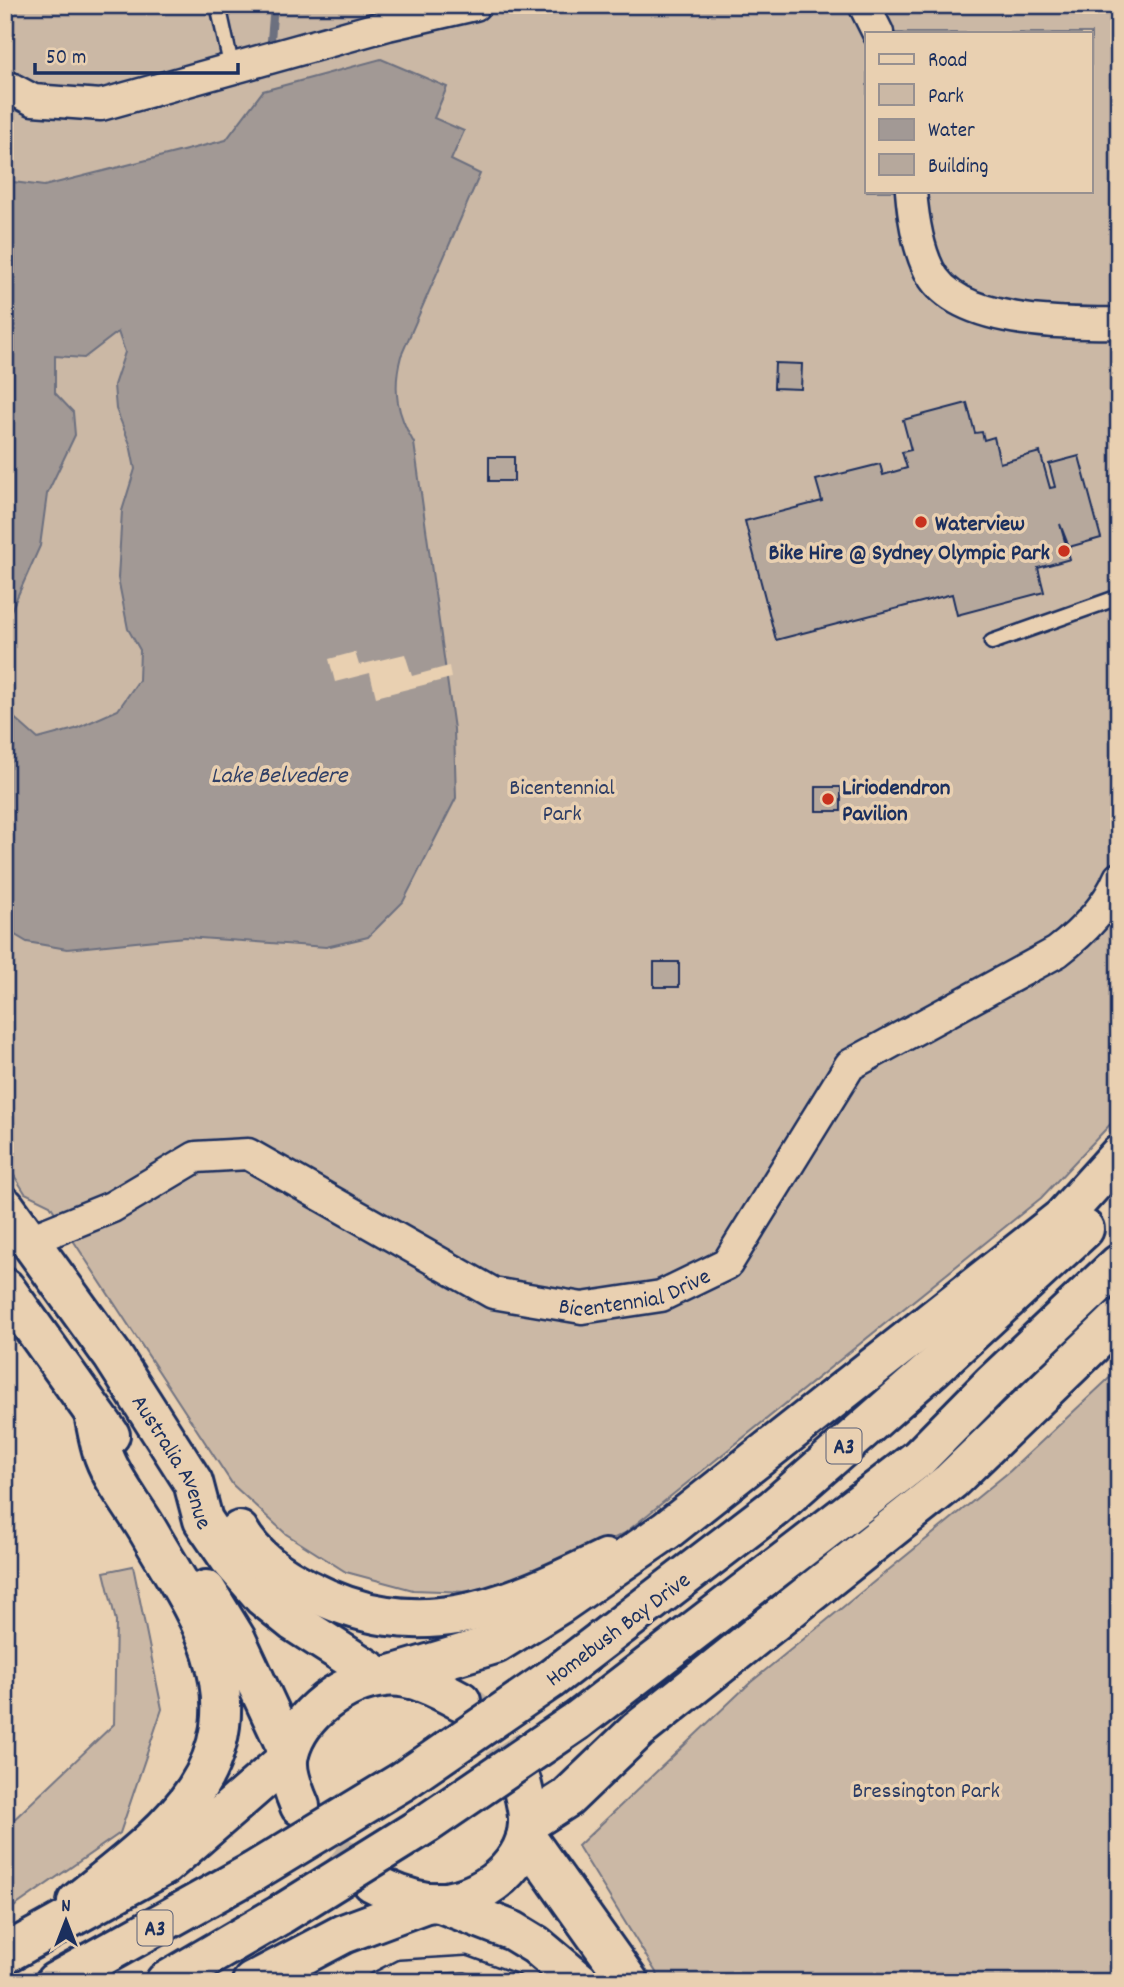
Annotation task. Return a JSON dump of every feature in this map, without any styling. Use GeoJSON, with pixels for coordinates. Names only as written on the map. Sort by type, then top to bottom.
{"type":"FeatureCollection","features":[{"type":"Feature","properties":{"kind":"main road"},"geometry":{"type":"LineString","coordinates":[[16,1949],[164,1866],[289,1755],[301,1731],[323,1704],[345,1690],[495,1644],[560,1604],[667,1530],[1062,1218],[1119,1155]]}},
{"type":"Feature","properties":{"kind":"main road","name":"Homebush Bay Drive"},"geometry":{"type":"LineString","coordinates":[[55,1982],[253,1872],[403,1782],[551,1679],[774,1508],[941,1361],[1082,1230],[1119,1191]]}},
{"type":"Feature","properties":{"kind":"main road","name":"Australia Avenue"},"geometry":{"type":"LineString","coordinates":[[5,1207],[112,1355],[193,1482],[203,1520],[229,1558],[263,1597],[307,1632],[384,1677]]}},
{"type":"Feature","properties":{"kind":"main road"},"geometry":{"type":"LineString","coordinates":[[16,1949],[156,1837],[181,1811],[203,1783],[216,1747],[219,1724],[219,1681],[211,1650],[151,1535],[104,1457],[76,1351],[16,1260],[28,1241]]}},
{"type":"Feature","properties":{"kind":"main road","name":"A3"},"geometry":{"type":"LineString","coordinates":[[165,1982],[281,1915],[426,1824],[578,1721],[919,1458],[992,1384],[1119,1264]]}},
{"type":"Feature","properties":{"kind":"main road","name":"Australia Avenue"},"geometry":{"type":"LineString","coordinates":[[5,1288],[124,1452],[236,1639],[289,1755],[300,1806]]}},
{"type":"Feature","properties":{"kind":"main road"},"geometry":{"type":"LineString","coordinates":[[527,1830],[567,1798],[638,1730],[951,1481],[1119,1319]]}},
{"type":"Feature","properties":{"kind":"main road"},"geometry":{"type":"LineString","coordinates":[[193,1482],[221,1500],[246,1544],[290,1580],[341,1605],[403,1618],[441,1618],[502,1605],[544,1589],[667,1530]]}},
{"type":"Feature","properties":{"kind":"main road"},"geometry":{"type":"LineString","coordinates":[[384,1677],[424,1683],[461,1701]]}},
{"type":"Feature","properties":{"kind":"main road"},"geometry":{"type":"LineString","coordinates":[[252,1982],[342,1934],[433,1902],[480,1890],[497,1879],[518,1858],[527,1830],[522,1782]]}},
{"type":"Feature","properties":{"kind":"main road"},"geometry":{"type":"LineString","coordinates":[[527,1830],[629,1982]]}},
{"type":"Feature","properties":{"kind":"main road"},"geometry":{"type":"LineString","coordinates":[[372,1882],[403,1897],[433,1902],[513,1931],[536,1945],[580,1982]]}},
{"type":"Feature","properties":{"kind":"street"},"geometry":{"type":"LineString","coordinates":[[5,85],[33,100],[101,105],[388,25],[475,5]]}},
{"type":"Feature","properties":{"kind":"street"},"geometry":{"type":"LineString","coordinates":[[864,5],[878,32]]}},
{"type":"Feature","properties":{"kind":"street"},"geometry":{"type":"LineString","coordinates":[[912,192],[929,271],[953,297],[994,315],[1119,323]]}},
{"type":"Feature","properties":{"kind":"street","name":"Bicentennial Drive"},"geometry":{"type":"LineString","coordinates":[[28,1241],[112,1207],[195,1157],[248,1154],[493,1293],[582,1308],[661,1296],[727,1264],[850,1065],[1057,951],[1083,933],[1113,892],[1119,878]]}},
{"type":"Feature","properties":{"kind":"lane"},"geometry":{"type":"LineString","coordinates":[[218,5],[232,69]]}},
{"type":"Feature","properties":{"kind":"lane"},"geometry":{"type":"LineString","coordinates":[[992,642],[1119,597]]}},
{"type":"Feature","properties":{"kind":"lane"},"geometry":{"type":"LineString","coordinates":[[373,1982],[400,1968],[466,1964],[515,1982]]}},
{"type":"Feature","properties":{"kind":"green space","name":"Bicentennial Park"},"geometry":{"type":"Polygon","coordinates":[[[5,5],[1119,5],[1119,1115],[1041,1198],[625,1533],[535,1577],[469,1592],[413,1590],[346,1572],[286,1534],[233,1485],[50,1205],[25,1193],[5,1161],[5,5]]]}},
{"type":"Feature","properties":{"kind":"green space","name":"Bressington Park"},"geometry":{"type":"Polygon","coordinates":[[[1119,1369],[1119,1982],[662,1982],[578,1846],[751,1682],[1010,1471],[1119,1369]]]}},
{"type":"Feature","properties":{"kind":"green space"},"geometry":{"type":"Polygon","coordinates":[[[133,1566],[162,1709],[120,1833],[5,1913],[5,1828],[114,1724],[116,1621],[104,1572],[133,1566]]]}},
{"type":"Feature","properties":{"kind":"water","name":"Lake Belvedere"},"geometry":{"type":"Polygon","coordinates":[[[381,59],[447,87],[434,118],[464,131],[451,160],[480,174],[401,356],[397,380],[400,412],[414,443],[454,729],[456,798],[403,902],[368,937],[326,947],[185,937],[67,949],[27,942],[5,929],[5,697],[11,715],[38,739],[75,729],[118,710],[139,680],[140,650],[128,629],[118,578],[122,511],[135,469],[130,444],[116,409],[114,385],[125,352],[118,332],[84,358],[55,356],[55,393],[73,412],[75,435],[47,494],[40,546],[5,624],[5,181],[44,186],[226,140],[263,91],[381,59]]]}},
{"type":"Feature","properties":{"kind":"pier"},"geometry":{"type":"Polygon","coordinates":[[[355,652],[359,665],[405,654],[412,676],[449,666],[451,678],[376,697],[370,673],[335,682],[329,659],[355,652]]]}},
{"type":"Feature","properties":{"kind":"building"},"geometry":{"type":"Polygon","coordinates":[[[775,363],[802,364],[801,389],[774,388],[775,363]]]}},
{"type":"Feature","properties":{"kind":"building","name":"Waterview"},"geometry":{"type":"Polygon","coordinates":[[[967,403],[975,433],[982,432],[984,440],[994,437],[1000,463],[1040,452],[1050,488],[1055,487],[1049,464],[1079,456],[1101,538],[1069,547],[1060,524],[1070,559],[1038,568],[1044,592],[957,615],[952,594],[776,640],[745,521],[822,501],[816,480],[880,464],[883,475],[907,468],[902,452],[911,450],[903,420],[967,403]]]}},
{"type":"Feature","properties":{"kind":"building"},"geometry":{"type":"Polygon","coordinates":[[[489,457],[514,457],[514,481],[489,481],[489,457]]]}},
{"type":"Feature","properties":{"kind":"building","name":"Liriodendron Pavilion"},"geometry":{"type":"Polygon","coordinates":[[[816,787],[841,787],[841,811],[816,811],[816,787]]]}},
{"type":"Feature","properties":{"kind":"building"},"geometry":{"type":"Polygon","coordinates":[[[654,962],[679,962],[679,987],[654,987],[654,962]]]}},
{"type":"Feature","properties":{"kind":"waterway"},"geometry":{"type":"LineString","coordinates":[[271,40],[274,5]]}},
{"type":"Feature","properties":{"kind":"tunnel"},"geometry":{"type":"LineString","coordinates":[[463,1702],[491,1727],[511,1758],[521,1781]]}},
{"type":"Feature","properties":{"kind":"tunnel"},"geometry":{"type":"LineString","coordinates":[[300,1806],[326,1844],[372,1882]]}},
{"type":"Feature","properties":{"kind":"place","name":"Waterview"},"geometry":{"type":"Point","coordinates":[921,522]}},
{"type":"Feature","properties":{"kind":"place","name":"Bike Hire @ Sydney Olympic Park"},"geometry":{"type":"Point","coordinates":[1064,551]}},
{"type":"Feature","properties":{"kind":"place","name":"Liriodendron Pavilion"},"geometry":{"type":"Point","coordinates":[828,799]}}]}
